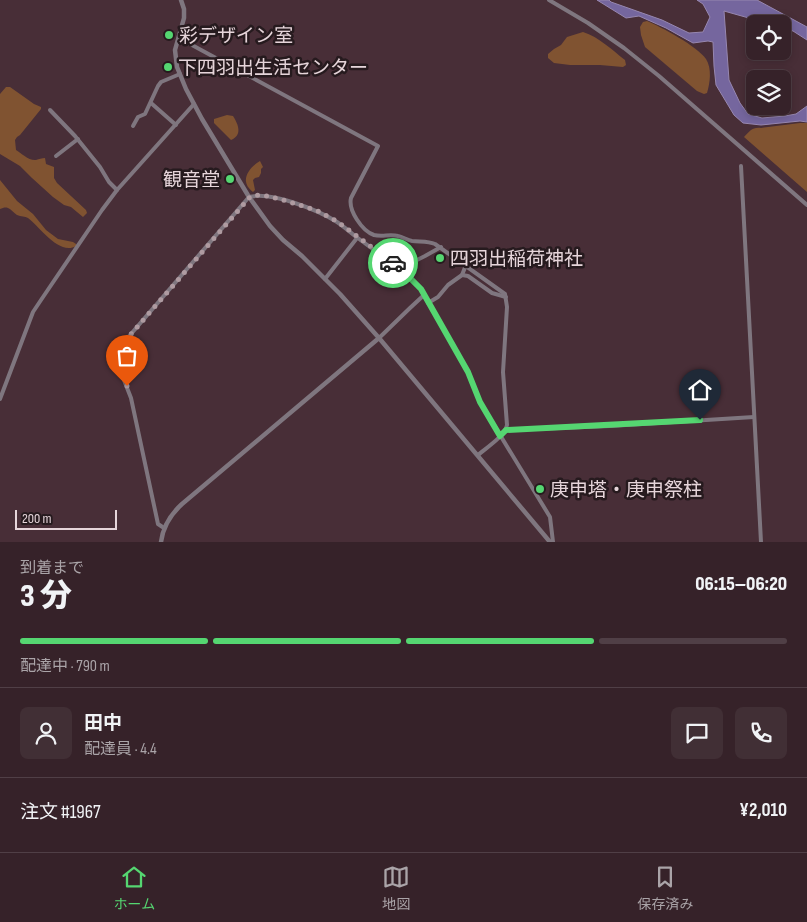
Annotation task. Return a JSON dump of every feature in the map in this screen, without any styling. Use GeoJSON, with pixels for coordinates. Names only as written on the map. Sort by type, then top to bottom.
{"type":"FeatureCollection","features":[{"type":"Feature","properties":{"kind":"street"},"geometry":{"type":"LineString","coordinates":[[182,0],[184,18],[175,50],[177,68],[194,104],[250,197],[270,226],[340,294],[379,338],[551,542]]}},
{"type":"Feature","properties":{"kind":"street"},"geometry":{"type":"LineString","coordinates":[[550,0],[624,48],[659,76],[807,205]]}},
{"type":"Feature","properties":{"kind":"street"},"geometry":{"type":"LineString","coordinates":[[179,38],[378,146],[351,198],[352,212],[359,222],[368,232],[373,234],[397,236],[411,241],[433,243],[505,294],[507,307],[503,372],[507,417],[506,430],[478,455]]}},
{"type":"Feature","properties":{"kind":"street"},"geometry":{"type":"LineString","coordinates":[[134,126],[138,117],[145,114],[161,82],[180,74]]}},
{"type":"Feature","properties":{"kind":"street"},"geometry":{"type":"LineString","coordinates":[[151,103],[176,125]]}},
{"type":"Feature","properties":{"kind":"street"},"geometry":{"type":"LineString","coordinates":[[0,399],[33,312],[117,190],[194,104]]}},
{"type":"Feature","properties":{"kind":"street"},"geometry":{"type":"LineString","coordinates":[[50,110],[78,139],[117,190]]}},
{"type":"Feature","properties":{"kind":"street"},"geometry":{"type":"LineString","coordinates":[[56,156],[78,139]]}},
{"type":"Feature","properties":{"kind":"street"},"geometry":{"type":"LineString","coordinates":[[741,166],[761,542]]}},
{"type":"Feature","properties":{"kind":"street"},"geometry":{"type":"LineString","coordinates":[[164,528],[158,524],[131,398],[120,370],[112,356],[250,197],[256,195],[267,196],[316,210],[338,222],[399,268],[421,289],[468,372],[480,402],[550,517],[551,542]]}},
{"type":"Feature","properties":{"kind":"street"},"geometry":{"type":"LineString","coordinates":[[325,279],[357,238]]}},
{"type":"Feature","properties":{"kind":"street"},"geometry":{"type":"LineString","coordinates":[[399,268],[441,247]]}},
{"type":"Feature","properties":{"kind":"street"},"geometry":{"type":"LineString","coordinates":[[428,303],[438,297],[448,285],[462,274],[466,265]]}},
{"type":"Feature","properties":{"kind":"street"},"geometry":{"type":"LineString","coordinates":[[462,274],[468,276],[492,293],[506,297]]}},
{"type":"Feature","properties":{"kind":"street"},"geometry":{"type":"LineString","coordinates":[[161,542],[164,528],[173,513],[182,504],[389,330],[424,295]]}},
{"type":"Feature","properties":{"kind":"street"},"geometry":{"type":"LineString","coordinates":[[506,430],[754,417]]}},
{"type":"Feature","properties":{"kind":"shaded area"},"geometry":{"type":"Polygon","coordinates":[[[597,0],[609,0],[662,20],[689,33],[703,32],[710,17],[703,4],[697,0],[757,0],[785,15],[746,15],[746,17],[724,11],[729,80],[746,111],[746,115],[762,118],[785,116],[796,114],[807,106],[807,122],[761,125],[743,123],[734,115],[716,85],[713,42],[693,43],[639,16],[626,18],[597,0]]]}},
{"type":"Feature","properties":{"kind":"shaded area"},"geometry":{"type":"Polygon","coordinates":[[[791,18],[807,27],[807,40],[791,30],[791,18]]]}},
{"type":"Feature","properties":{"kind":"shaded area"},"geometry":{"type":"Polygon","coordinates":[[[647,21],[687,43],[706,59],[710,71],[707,93],[704,94],[697,91],[645,47],[640,27],[643,22],[647,21]]]}},
{"type":"Feature","properties":{"kind":"shaded area"},"geometry":{"type":"Polygon","coordinates":[[[583,32],[605,44],[625,60],[626,65],[623,67],[570,65],[554,63],[548,58],[548,54],[561,45],[567,37],[583,32]]]}},
{"type":"Feature","properties":{"kind":"shaded area"},"geometry":{"type":"Polygon","coordinates":[[[6,87],[10,87],[41,107],[15,140],[16,150],[31,159],[45,158],[46,164],[54,167],[54,178],[57,183],[86,210],[87,213],[83,217],[71,207],[64,205],[53,197],[20,166],[0,154],[0,94],[6,87]]]}},
{"type":"Feature","properties":{"kind":"shaded area"},"geometry":{"type":"Polygon","coordinates":[[[227,115],[233,116],[238,129],[237,135],[231,140],[214,123],[214,119],[227,115]]]}},
{"type":"Feature","properties":{"kind":"shaded area"},"geometry":{"type":"Polygon","coordinates":[[[807,123],[807,192],[744,137],[755,128],[807,123]]]}},
{"type":"Feature","properties":{"kind":"shaded area"},"geometry":{"type":"Polygon","coordinates":[[[260,161],[263,167],[259,177],[253,180],[255,190],[253,192],[247,184],[247,175],[252,167],[260,161]]]}},
{"type":"Feature","properties":{"kind":"shaded area"},"geometry":{"type":"Polygon","coordinates":[[[0,180],[17,201],[33,214],[46,230],[58,239],[73,242],[76,246],[70,248],[56,244],[28,218],[17,215],[8,208],[0,209],[0,180]]]}},
{"type":"Feature","properties":{"kind":"way so far"},"geometry":{"type":"LineString","coordinates":[[127,386],[112,356],[250,197],[256,195],[267,196],[316,210],[338,222],[393,263]]}},
{"type":"Feature","properties":{"kind":"place","name":"彩デザイン室"},"geometry":{"type":"Point","coordinates":[169,35]}},
{"type":"Feature","properties":{"kind":"place","name":"下四羽出生活センター"},"geometry":{"type":"Point","coordinates":[168,67]}},
{"type":"Feature","properties":{"kind":"place","name":"観音堂"},"geometry":{"type":"Point","coordinates":[230,179]}},
{"type":"Feature","properties":{"kind":"place","name":"四羽出稲荷神社"},"geometry":{"type":"Point","coordinates":[440,258]}},
{"type":"Feature","properties":{"kind":"place","name":"庚申塔・庚申祭柱"},"geometry":{"type":"Point","coordinates":[540,489]}},
{"type":"Feature","properties":{"kind":"route"},"geometry":{"type":"LineString","coordinates":[[393,263],[421,289],[468,372],[480,402],[500,436],[506,430],[700,420]]}}]}
